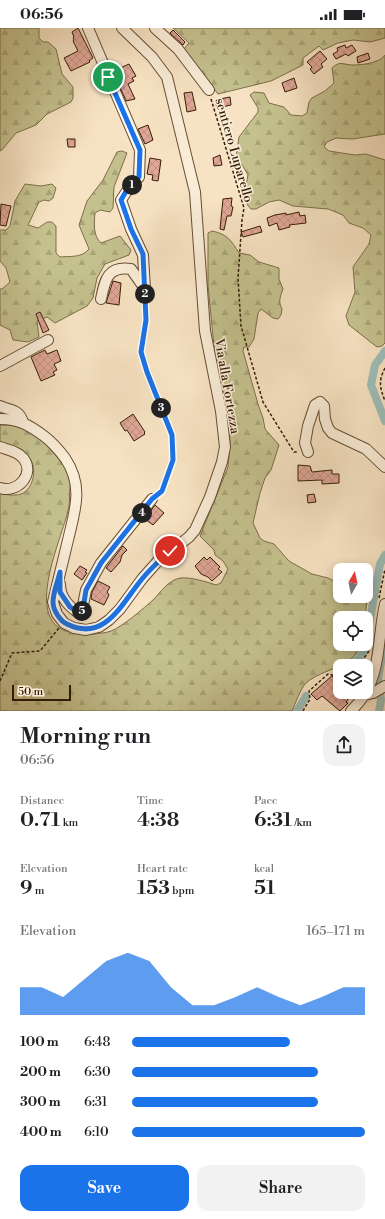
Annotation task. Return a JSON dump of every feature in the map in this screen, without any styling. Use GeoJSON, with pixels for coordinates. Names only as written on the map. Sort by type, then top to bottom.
{"type":"FeatureCollection","features":[{"type":"Feature","properties":{"kind":"street"},"geometry":{"type":"LineString","coordinates":[[88,28],[140,150],[139,177],[128,188],[121,200],[131,229],[143,254],[145,289]]}},
{"type":"Feature","properties":{"kind":"street","name":"Via alla Fortezza"},"geometry":{"type":"LineString","coordinates":[[64,623],[74,628],[86,630],[99,627],[120,609],[142,579],[157,562],[189,537],[195,530],[210,497],[222,462],[224,447],[221,411],[205,331],[195,192],[167,77],[152,57],[122,28]]}},
{"type":"Feature","properties":{"kind":"street"},"geometry":{"type":"LineString","coordinates":[[155,28],[178,49],[209,90]]}},
{"type":"Feature","properties":{"kind":"street"},"geometry":{"type":"LineString","coordinates":[[101,299],[106,278],[114,270],[122,267],[131,269],[145,289]]}},
{"type":"Feature","properties":{"kind":"street"},"geometry":{"type":"LineString","coordinates":[[0,366],[48,340]]}},
{"type":"Feature","properties":{"kind":"street"},"geometry":{"type":"LineString","coordinates":[[308,452],[305,442],[308,426],[315,405],[320,402],[324,406],[325,419],[328,428],[332,433],[366,449],[385,467]]}},
{"type":"Feature","properties":{"kind":"street"},"geometry":{"type":"LineString","coordinates":[[0,406],[17,412],[21,415],[23,422]]}},
{"type":"Feature","properties":{"kind":"street"},"geometry":{"type":"LineString","coordinates":[[0,419],[12,419],[23,422],[50,440],[60,451],[70,466],[76,479],[77,494],[74,515],[53,602],[57,614],[64,623]]}},
{"type":"Feature","properties":{"kind":"street"},"geometry":{"type":"LineString","coordinates":[[0,448],[13,451],[22,458],[26,464],[27,471],[24,481],[16,488],[4,490],[0,488]]}},
{"type":"Feature","properties":{"kind":"street"},"geometry":{"type":"LineString","coordinates":[[60,572],[60,592],[70,607],[82,615],[86,590],[101,563],[152,499]]}},
{"type":"Feature","properties":{"kind":"street"},"geometry":{"type":"LineString","coordinates":[[373,673],[378,654],[382,616],[385,604]]}},
{"type":"Feature","properties":{"kind":"street"},"geometry":{"type":"LineString","coordinates":[[373,692],[385,686]]}},
{"type":"Feature","properties":{"kind":"street"},"geometry":{"type":"LineString","coordinates":[[351,711],[364,699]]}},
{"type":"Feature","properties":{"kind":"path","name":"sentiero Luparello"},"geometry":{"type":"LineString","coordinates":[[209,90],[244,208],[238,278],[241,326],[263,402],[294,452],[308,452]]}},
{"type":"Feature","properties":{"kind":"path"},"geometry":{"type":"LineString","coordinates":[[145,289],[146,320],[141,352],[147,372],[172,435],[173,460],[162,491],[152,499]]}},
{"type":"Feature","properties":{"kind":"path"},"geometry":{"type":"LineString","coordinates":[[385,368],[381,375],[380,388],[385,402]]}},
{"type":"Feature","properties":{"kind":"path"},"geometry":{"type":"LineString","coordinates":[[0,682],[12,653],[40,651],[64,623]]}},
{"type":"Feature","properties":{"kind":"path"},"geometry":{"type":"LineString","coordinates":[[303,711],[310,699],[309,691],[328,674],[333,675]]}},
{"type":"Feature","properties":{"kind":"green space"},"geometry":{"type":"Polygon","coordinates":[[[0,28],[39,28],[39,38],[43,42],[48,42],[56,49],[62,74],[73,87],[73,98],[71,102],[47,114],[36,125],[16,133],[0,151],[0,28]]]}},
{"type":"Feature","properties":{"kind":"green space"},"geometry":{"type":"Polygon","coordinates":[[[173,28],[385,28],[385,38],[370,42],[353,40],[338,43],[323,50],[319,46],[303,58],[303,65],[271,81],[218,94],[184,49],[189,43],[173,28]]]}},
{"type":"Feature","properties":{"kind":"green space"},"geometry":{"type":"Polygon","coordinates":[[[385,55],[385,134],[352,139],[336,138],[327,142],[324,147],[329,151],[355,155],[366,154],[385,160],[385,343],[382,346],[377,347],[349,325],[346,316],[355,292],[353,267],[369,244],[371,235],[363,228],[349,223],[343,215],[328,209],[293,206],[279,200],[269,202],[256,209],[251,209],[246,202],[248,175],[236,158],[239,137],[258,112],[258,108],[250,95],[254,92],[264,93],[269,103],[284,107],[291,115],[302,116],[307,113],[309,102],[312,98],[325,91],[334,83],[332,68],[337,64],[361,65],[379,60],[385,55]]]}},
{"type":"Feature","properties":{"kind":"green space"},"geometry":{"type":"Polygon","coordinates":[[[122,151],[127,153],[114,187],[113,208],[110,212],[100,210],[95,213],[94,225],[95,233],[101,243],[120,236],[131,250],[129,255],[105,264],[97,278],[93,298],[87,306],[55,323],[47,317],[37,321],[39,337],[28,342],[13,340],[10,330],[0,325],[0,289],[10,282],[6,268],[0,261],[0,230],[6,230],[10,226],[15,201],[25,184],[41,186],[52,184],[56,188],[53,198],[49,201],[44,200],[39,202],[28,225],[38,228],[47,222],[52,222],[56,226],[56,253],[60,257],[83,254],[89,249],[79,225],[87,201],[103,180],[117,152],[122,151]]]}},
{"type":"Feature","properties":{"kind":"green space"},"geometry":{"type":"Polygon","coordinates":[[[212,231],[221,234],[234,244],[239,253],[250,255],[259,262],[279,268],[279,279],[283,289],[280,299],[282,309],[281,315],[278,319],[273,318],[261,309],[258,313],[254,339],[249,347],[244,347],[243,351],[265,429],[279,445],[271,470],[265,478],[260,493],[253,523],[260,538],[274,544],[289,561],[312,574],[333,580],[333,603],[367,603],[366,611],[333,611],[333,651],[358,651],[351,659],[333,659],[333,669],[306,683],[300,692],[292,711],[0,711],[0,493],[8,495],[21,494],[29,488],[34,473],[32,463],[28,456],[0,443],[0,425],[19,427],[35,435],[60,460],[69,475],[69,506],[50,572],[47,591],[47,607],[52,621],[63,630],[87,634],[111,631],[121,626],[139,612],[173,581],[181,578],[189,578],[216,585],[221,583],[228,569],[223,561],[215,555],[214,550],[200,536],[228,467],[230,445],[229,421],[214,347],[208,285],[208,233],[212,231]]]}},
{"type":"Feature","properties":{"kind":"building"},"geometry":{"type":"Polygon","coordinates":[[[78,28],[93,58],[89,61],[90,62],[71,71],[64,58],[78,51],[73,41],[74,37],[72,32],[78,28]]]}},
{"type":"Feature","properties":{"kind":"building"},"geometry":{"type":"Polygon","coordinates":[[[173,30],[185,42],[183,45],[170,33],[173,30]]]}},
{"type":"Feature","properties":{"kind":"building"},"geometry":{"type":"Polygon","coordinates":[[[345,45],[346,48],[352,45],[356,51],[348,56],[346,54],[336,59],[333,54],[338,51],[337,48],[345,45]]]}},
{"type":"Feature","properties":{"kind":"building"},"geometry":{"type":"Polygon","coordinates":[[[320,51],[327,59],[321,64],[323,67],[314,74],[310,69],[312,67],[307,62],[320,51]]]}},
{"type":"Feature","properties":{"kind":"building"},"geometry":{"type":"Polygon","coordinates":[[[368,53],[370,59],[358,63],[357,57],[368,53]]]}},
{"type":"Feature","properties":{"kind":"building"},"geometry":{"type":"Polygon","coordinates":[[[129,64],[136,76],[132,78],[134,81],[128,84],[135,99],[126,101],[116,78],[119,77],[116,70],[129,64]]]}},
{"type":"Feature","properties":{"kind":"building"},"geometry":{"type":"Polygon","coordinates":[[[294,78],[297,88],[285,92],[282,83],[294,78]]]}},
{"type":"Feature","properties":{"kind":"building"},"geometry":{"type":"Polygon","coordinates":[[[104,82],[106,88],[102,89],[99,84],[104,82]]]}},
{"type":"Feature","properties":{"kind":"building"},"geometry":{"type":"Polygon","coordinates":[[[192,92],[196,110],[187,112],[184,93],[192,92]]]}},
{"type":"Feature","properties":{"kind":"building"},"geometry":{"type":"Polygon","coordinates":[[[230,97],[231,105],[217,108],[215,100],[230,97]]]}},
{"type":"Feature","properties":{"kind":"building"},"geometry":{"type":"Polygon","coordinates":[[[148,125],[153,140],[145,144],[138,129],[148,125]]]}},
{"type":"Feature","properties":{"kind":"building"},"geometry":{"type":"Polygon","coordinates":[[[67,139],[75,139],[75,147],[68,147],[67,139]]]}},
{"type":"Feature","properties":{"kind":"building"},"geometry":{"type":"Polygon","coordinates":[[[220,155],[222,165],[214,166],[213,158],[220,155]]]}},
{"type":"Feature","properties":{"kind":"building"},"geometry":{"type":"Polygon","coordinates":[[[150,158],[161,160],[158,181],[152,180],[153,175],[147,174],[150,158]]]}},
{"type":"Feature","properties":{"kind":"building"},"geometry":{"type":"Polygon","coordinates":[[[232,198],[231,206],[233,207],[231,216],[227,216],[224,230],[220,229],[223,199],[232,198]]]}},
{"type":"Feature","properties":{"kind":"building"},"geometry":{"type":"Polygon","coordinates":[[[1,204],[11,206],[6,226],[0,225],[1,204]]]}},
{"type":"Feature","properties":{"kind":"building"},"geometry":{"type":"Polygon","coordinates":[[[299,212],[300,216],[305,215],[306,223],[289,225],[290,227],[279,230],[277,223],[269,226],[267,218],[275,215],[286,213],[286,215],[299,212]]]}},
{"type":"Feature","properties":{"kind":"building"},"geometry":{"type":"Polygon","coordinates":[[[260,226],[262,232],[243,237],[241,232],[260,226]]]}},
{"type":"Feature","properties":{"kind":"building"},"geometry":{"type":"Polygon","coordinates":[[[113,281],[121,283],[119,305],[106,303],[113,281]]]}},
{"type":"Feature","properties":{"kind":"building"},"geometry":{"type":"Polygon","coordinates":[[[40,312],[49,330],[43,333],[36,314],[40,312]]]}},
{"type":"Feature","properties":{"kind":"building"},"geometry":{"type":"Polygon","coordinates":[[[45,350],[47,354],[57,350],[61,361],[54,364],[57,370],[53,372],[55,375],[41,381],[31,357],[45,350]]]}},
{"type":"Feature","properties":{"kind":"building"},"geometry":{"type":"Polygon","coordinates":[[[133,414],[145,432],[145,434],[134,441],[127,430],[125,431],[120,423],[133,414]]]}},
{"type":"Feature","properties":{"kind":"building"},"geometry":{"type":"Polygon","coordinates":[[[298,465],[310,466],[312,472],[332,470],[332,474],[339,474],[339,483],[322,484],[322,480],[298,481],[298,465]]]}},
{"type":"Feature","properties":{"kind":"building"},"geometry":{"type":"Polygon","coordinates":[[[314,494],[316,502],[308,503],[307,495],[314,494]]]}},
{"type":"Feature","properties":{"kind":"building"},"geometry":{"type":"Polygon","coordinates":[[[155,505],[164,513],[153,525],[145,519],[155,505]]]}},
{"type":"Feature","properties":{"kind":"building"},"geometry":{"type":"Polygon","coordinates":[[[123,546],[127,550],[122,555],[120,562],[111,572],[106,568],[123,546]]]}},
{"type":"Feature","properties":{"kind":"building"},"geometry":{"type":"Polygon","coordinates":[[[204,557],[207,560],[210,557],[220,567],[218,569],[222,572],[212,581],[208,577],[201,574],[195,566],[204,557]]]}},
{"type":"Feature","properties":{"kind":"building"},"geometry":{"type":"Polygon","coordinates":[[[80,566],[87,570],[85,572],[87,573],[82,580],[74,574],[80,566]]]}},
{"type":"Feature","properties":{"kind":"building"},"geometry":{"type":"Polygon","coordinates":[[[98,581],[110,587],[107,592],[109,595],[104,605],[91,599],[92,592],[98,581]]]}},
{"type":"Feature","properties":{"kind":"building"},"geometry":{"type":"Polygon","coordinates":[[[332,676],[333,699],[348,699],[346,702],[348,703],[340,711],[322,696],[317,700],[311,694],[332,676]]]}},
{"type":"Feature","properties":{"kind":"waterway"},"geometry":{"type":"LineString","coordinates":[[385,351],[375,365],[371,385],[385,421]]}},
{"type":"Feature","properties":{"kind":"waterway"},"geometry":{"type":"LineString","coordinates":[[372,611],[380,564],[385,555]]}},
{"type":"Feature","properties":{"kind":"waterway"},"geometry":{"type":"LineString","coordinates":[[379,711],[381,700],[378,678],[385,641]]}},
{"type":"Feature","properties":{"kind":"waterway"},"geometry":{"type":"LineString","coordinates":[[358,659],[364,651]]}},
{"type":"Feature","properties":{"kind":"waterway"},"geometry":{"type":"LineString","coordinates":[[297,711],[306,696]]}},
{"type":"Feature","properties":{"kind":"route"},"geometry":{"type":"LineString","coordinates":[[108,77],[140,150],[139,177],[128,188],[121,200],[131,229],[143,254],[146,320],[141,352],[147,372],[172,435],[173,460],[162,491],[152,499],[101,563],[86,590],[82,615],[70,607],[60,592],[60,572],[53,602],[57,614],[64,623],[74,628],[86,630],[99,627],[120,609],[142,579],[157,562],[170,551]]}}]}
